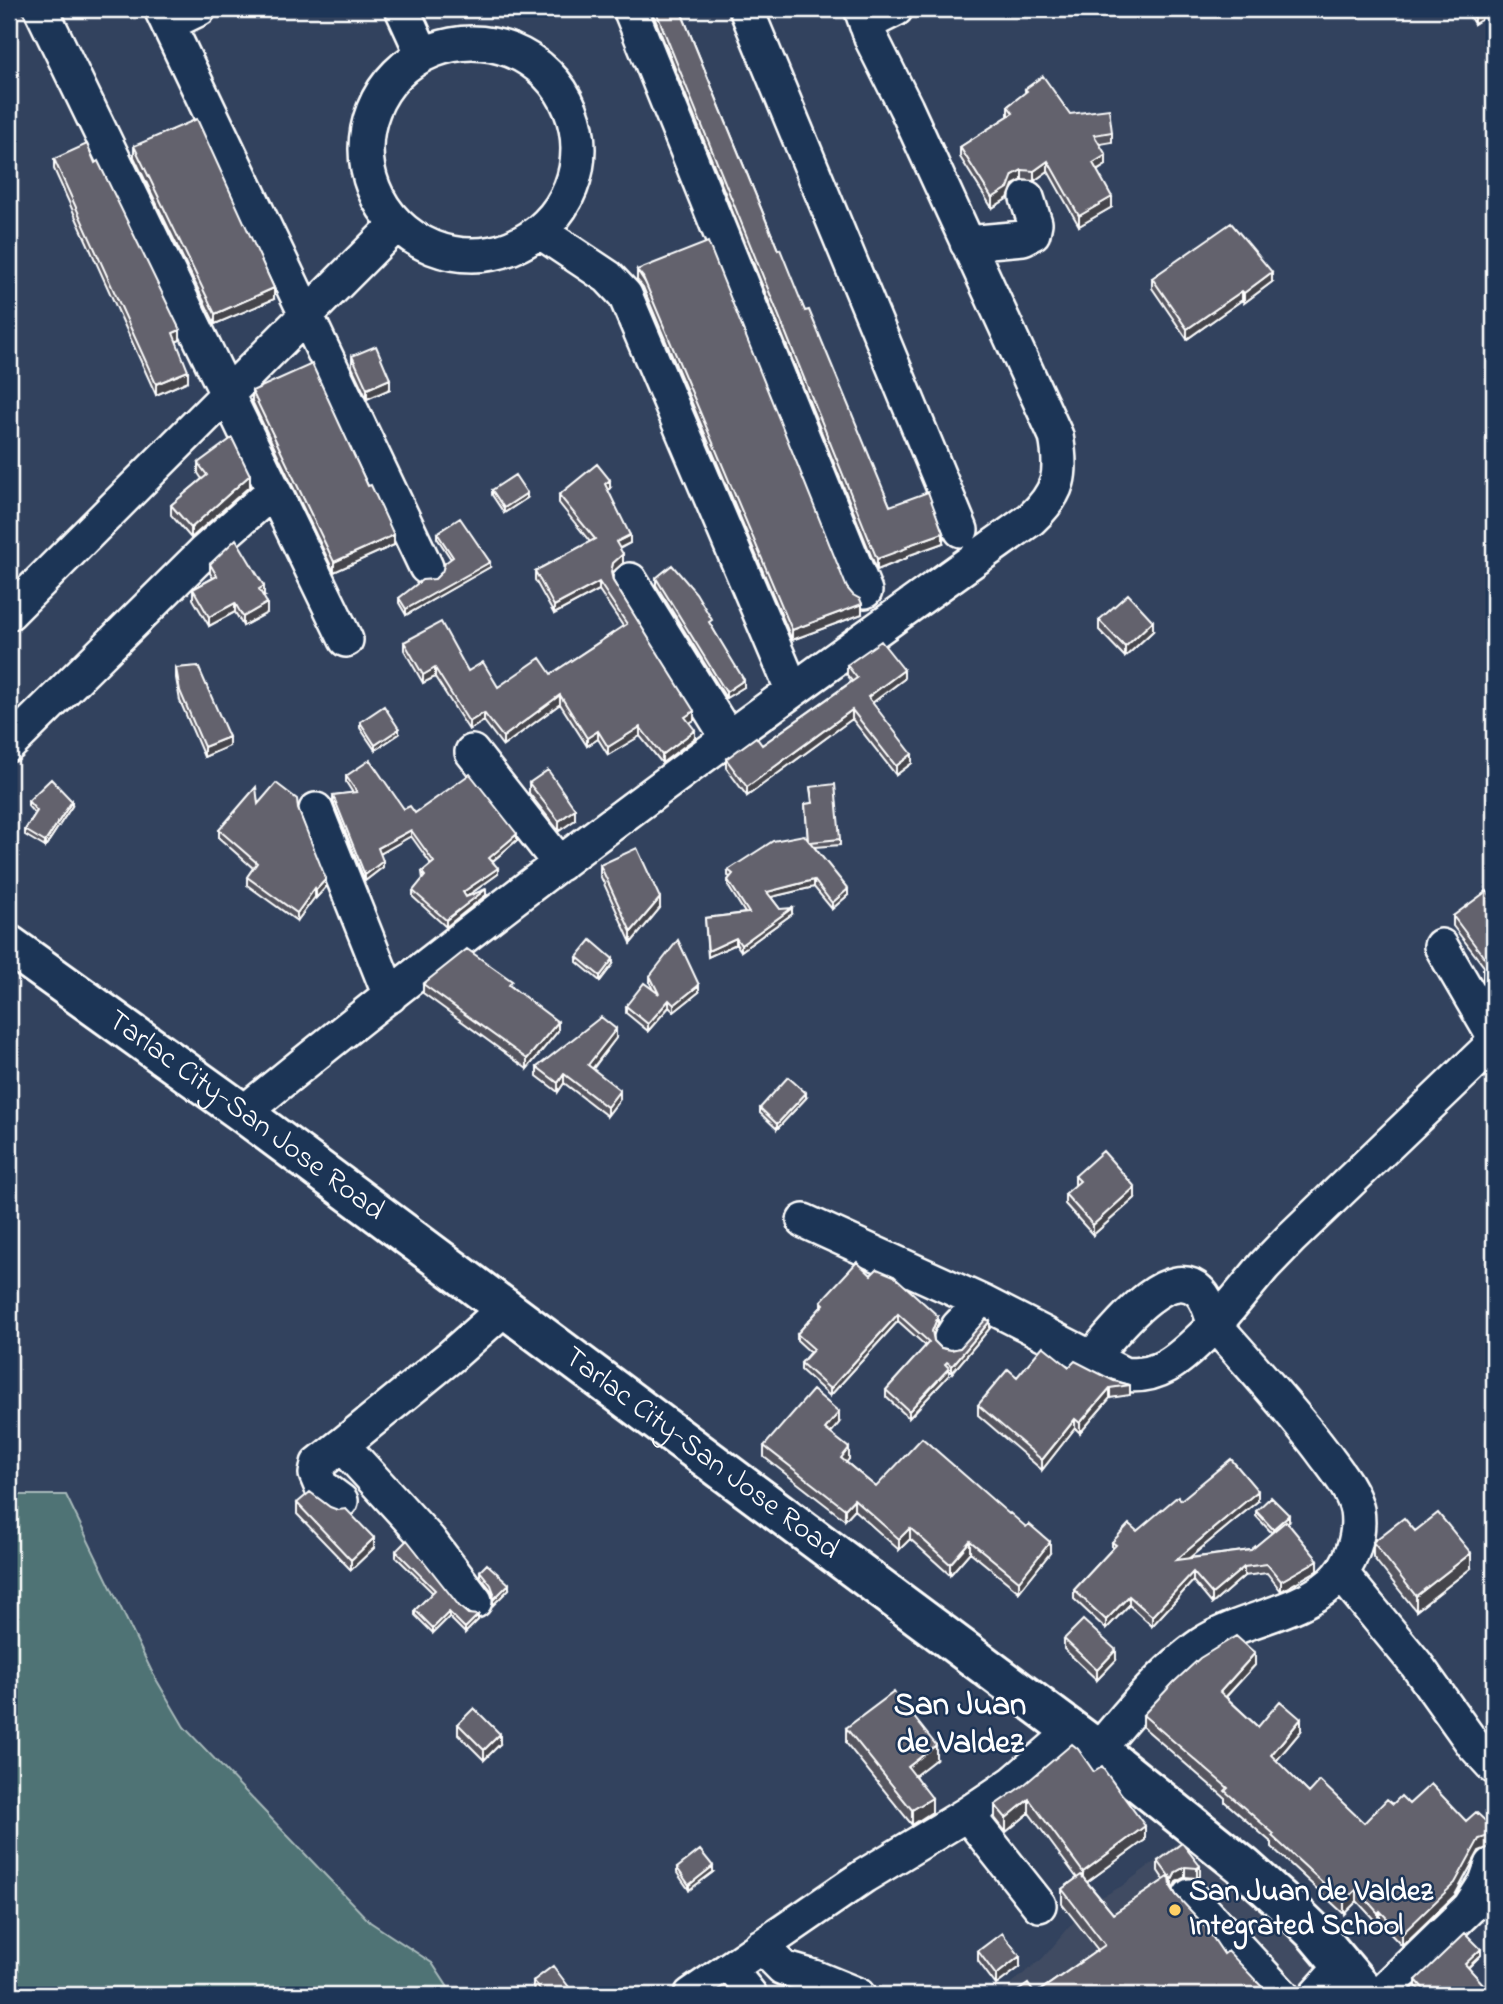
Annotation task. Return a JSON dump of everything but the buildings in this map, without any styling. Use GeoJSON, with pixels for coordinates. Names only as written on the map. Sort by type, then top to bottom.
{"type":"FeatureCollection","features":[{"type":"Feature","properties":{"kind":"main road","name":"Tarlac City-San Jose Road"},"geometry":{"type":"LineString","coordinates":[[9,945],[243,1113],[1085,1741],[1243,1866],[1298,1916],[1367,1995]]}},
{"type":"Feature","properties":{"kind":"street"},"geometry":{"type":"LineString","coordinates":[[41,9],[346,640]]}},
{"type":"Feature","properties":{"kind":"street"},"geometry":{"type":"LineString","coordinates":[[199,9],[165,16],[426,567]]}},
{"type":"Feature","properties":{"kind":"street"},"geometry":{"type":"LineString","coordinates":[[402,9],[423,55]]}},
{"type":"Feature","properties":{"kind":"street"},"geometry":{"type":"LineString","coordinates":[[630,9],[865,592]]}},
{"type":"Feature","properties":{"kind":"street"},"geometry":{"type":"LineString","coordinates":[[746,9],[961,530]]}},
{"type":"Feature","properties":{"kind":"street"},"geometry":{"type":"LineString","coordinates":[[243,1113],[560,864],[792,689],[1031,519],[1045,506],[1055,490],[1061,466],[1056,436],[863,16],[896,9]]}},
{"type":"Feature","properties":{"kind":"street"},"geometry":{"type":"LineString","coordinates":[[466,43],[489,44],[510,50],[530,60],[547,74],[572,111],[577,132],[575,176],[561,206],[539,231],[520,243],[500,251],[477,255],[455,254],[414,238],[382,207],[366,166],[365,144],[369,122],[383,92],[405,67],[423,55],[466,43]]}},
{"type":"Feature","properties":{"kind":"street"},"geometry":{"type":"LineString","coordinates":[[967,243],[1023,238],[1033,233],[1035,223],[1027,198]]}},
{"type":"Feature","properties":{"kind":"street"},"geometry":{"type":"LineString","coordinates":[[9,613],[397,224]]}},
{"type":"Feature","properties":{"kind":"street"},"geometry":{"type":"LineString","coordinates":[[539,231],[608,277],[618,285],[628,301],[792,689]]}},
{"type":"Feature","properties":{"kind":"street"},"geometry":{"type":"LineString","coordinates":[[9,746],[185,570],[273,491]]}},
{"type":"Feature","properties":{"kind":"street"},"geometry":{"type":"LineString","coordinates":[[630,580],[728,738]]}},
{"type":"Feature","properties":{"kind":"street"},"geometry":{"type":"LineString","coordinates":[[472,751],[560,864]]}},
{"type":"Feature","properties":{"kind":"street"},"geometry":{"type":"LineString","coordinates":[[316,810],[390,996]]}},
{"type":"Feature","properties":{"kind":"street"},"geometry":{"type":"LineString","coordinates":[[1441,946],[1494,1037]]}},
{"type":"Feature","properties":{"kind":"street"},"geometry":{"type":"LineString","coordinates":[[804,1221],[982,1302],[1123,1374],[1147,1375],[1174,1362],[1215,1325],[1264,1266],[1306,1223],[1494,1043]]}},
{"type":"Feature","properties":{"kind":"street"},"geometry":{"type":"LineString","coordinates":[[691,1995],[864,1876],[1127,1714],[1195,1650],[1216,1636],[1302,1601],[1332,1583],[1341,1573],[1354,1546],[1357,1530],[1357,1511],[1352,1495],[1302,1425],[1215,1325],[1200,1292],[1187,1285],[1172,1286],[1148,1296],[1092,1357]]}},
{"type":"Feature","properties":{"kind":"street"},"geometry":{"type":"LineString","coordinates":[[951,1338],[982,1302]]}},
{"type":"Feature","properties":{"kind":"street"},"geometry":{"type":"LineString","coordinates":[[341,1501],[321,1486],[316,1474],[318,1464],[450,1357],[505,1308]]}},
{"type":"Feature","properties":{"kind":"street"},"geometry":{"type":"LineString","coordinates":[[342,1445],[429,1540],[475,1601]]}},
{"type":"Feature","properties":{"kind":"street"},"geometry":{"type":"LineString","coordinates":[[1341,1573],[1416,1664],[1473,1744],[1494,1766]]}},
{"type":"Feature","properties":{"kind":"street"},"geometry":{"type":"LineString","coordinates":[[967,1814],[1039,1905]]}},
{"type":"Feature","properties":{"kind":"street"},"geometry":{"type":"LineString","coordinates":[[1379,1995],[1470,1907],[1486,1882],[1492,1865]]}},
{"type":"Feature","properties":{"kind":"street"},"geometry":{"type":"LineString","coordinates":[[1190,1896],[1282,1995]]}},
{"type":"Feature","properties":{"kind":"street"},"geometry":{"type":"LineString","coordinates":[[761,1946],[783,1968],[858,1995]]}},
{"type":"Feature","properties":{"kind":"street"},"geometry":{"type":"LineString","coordinates":[[1316,1995],[1343,1965]]}},
{"type":"Feature","properties":{"kind":"street"},"geometry":{"type":"LineString","coordinates":[[729,1969],[750,1995]]}},
{"type":"Feature","properties":{"kind":"shaded area","name":"San Juan de Valdez Integrated School"},"geometry":{"type":"Polygon","coordinates":[[[1186,1835],[1274,1916],[1340,1995],[997,1995],[1043,1958],[1089,1904],[1122,1886],[1186,1835]]]}},
{"type":"Feature","properties":{"kind":"green space"},"geometry":{"type":"Polygon","coordinates":[[[9,1495],[66,1495],[153,1674],[184,1727],[370,1922],[432,1963],[453,1995],[9,1995],[9,1495]]]}},
{"type":"Feature","properties":{"kind":"place","name":"San Juan de Valdez Integrated School"},"geometry":{"type":"Point","coordinates":[1175,1910]}},
{"type":"Feature","properties":{"kind":"district","name":"San Juan de Valdez"},"geometry":{"type":"Point","coordinates":[960,1725]}}]}
